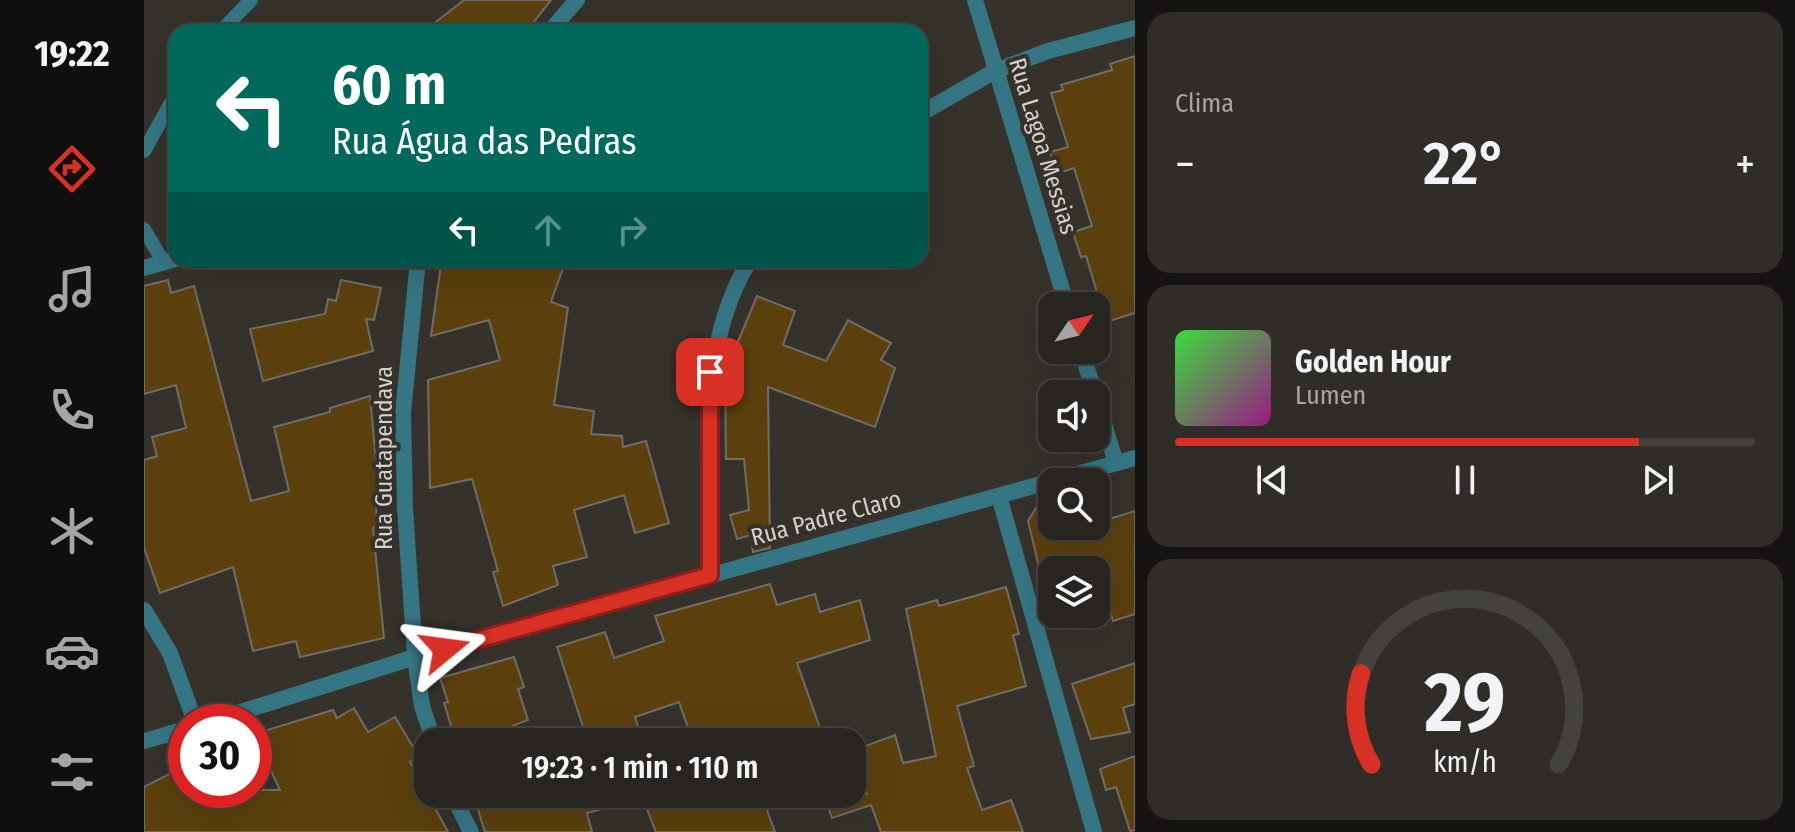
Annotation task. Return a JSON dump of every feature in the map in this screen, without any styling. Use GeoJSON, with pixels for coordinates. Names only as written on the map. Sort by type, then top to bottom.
{"type":"FeatureCollection","features":[{"type":"Feature","properties":{"kind":"street"},"geometry":{"type":"LineString","coordinates":[[556,24],[577,0]]}},
{"type":"Feature","properties":{"kind":"street","name":"Rua Lagoa Messias"},"geometry":{"type":"LineString","coordinates":[[975,0],[1063,292]]}},
{"type":"Feature","properties":{"kind":"street"},"geometry":{"type":"LineString","coordinates":[[928,109],[995,71],[1048,51],[1135,28]]}},
{"type":"Feature","properties":{"kind":"street"},"geometry":{"type":"LineString","coordinates":[[144,268],[168,262]]}},
{"type":"Feature","properties":{"kind":"street","name":"Rua Guatapendava"},"geometry":{"type":"LineString","coordinates":[[417,268],[403,413],[405,508],[415,657],[422,706],[429,728]]}},
{"type":"Feature","properties":{"kind":"street"},"geometry":{"type":"LineString","coordinates":[[710,575],[710,372],[724,314],[746,268]]}},
{"type":"Feature","properties":{"kind":"street"},"geometry":{"type":"LineString","coordinates":[[1110,444],[1116,463]]}},
{"type":"Feature","properties":{"kind":"street","name":"Rua Padre Claro"},"geometry":{"type":"LineString","coordinates":[[266,704],[415,657],[1135,458]]}},
{"type":"Feature","properties":{"kind":"street"},"geometry":{"type":"LineString","coordinates":[[999,496],[1094,832]]}},
{"type":"Feature","properties":{"kind":"street"},"geometry":{"type":"LineString","coordinates":[[144,610],[170,653],[188,704]]}},
{"type":"Feature","properties":{"kind":"street"},"geometry":{"type":"LineString","coordinates":[[144,741],[168,734]]}},
{"type":"Feature","properties":{"kind":"street"},"geometry":{"type":"LineString","coordinates":[[459,808],[471,832]]}},
{"type":"Feature","properties":{"kind":"lane"},"geometry":{"type":"LineString","coordinates":[[228,24],[251,0]]}},
{"type":"Feature","properties":{"kind":"lane"},"geometry":{"type":"LineString","coordinates":[[144,151],[168,108]]}},
{"type":"Feature","properties":{"kind":"lane"},"geometry":{"type":"LineString","coordinates":[[144,229],[168,259]]}},
{"type":"Feature","properties":{"kind":"building"},"geometry":{"type":"Polygon","coordinates":[[[464,0],[551,0],[532,24],[433,24],[464,0]]]}},
{"type":"Feature","properties":{"kind":"building"},"geometry":{"type":"Polygon","coordinates":[[[1135,56],[1135,313],[1110,321],[1110,292],[1097,292],[1086,256],[1081,257],[1073,232],[1092,226],[1074,168],[1055,174],[1050,152],[1068,147],[1051,93],[1063,90],[1061,85],[1112,70],[1110,64],[1135,56]]]}},
{"type":"Feature","properties":{"kind":"building"},"geometry":{"type":"Polygon","coordinates":[[[440,268],[563,268],[551,302],[568,308],[554,405],[594,411],[591,434],[622,436],[623,447],[646,441],[669,523],[635,533],[624,495],[574,510],[587,557],[553,566],[558,585],[503,606],[493,572],[498,571],[472,479],[430,488],[428,380],[500,360],[489,320],[431,336],[440,268]]]}},
{"type":"Feature","properties":{"kind":"building"},"geometry":{"type":"Polygon","coordinates":[[[168,280],[171,293],[194,286],[251,501],[289,491],[274,427],[330,412],[330,408],[370,396],[380,504],[376,505],[377,527],[373,528],[384,638],[300,657],[296,641],[253,651],[233,567],[160,593],[144,548],[144,460],[157,456],[152,437],[186,428],[176,385],[144,394],[144,286],[168,280]]]}},
{"type":"Feature","properties":{"kind":"building"},"geometry":{"type":"Polygon","coordinates":[[[341,280],[381,288],[374,320],[366,319],[373,351],[263,381],[250,329],[325,314],[328,299],[336,301],[341,280]]]}},
{"type":"Feature","properties":{"kind":"building"},"geometry":{"type":"Polygon","coordinates":[[[757,296],[795,311],[783,345],[826,361],[848,320],[891,343],[881,360],[895,368],[875,427],[768,387],[770,548],[753,552],[751,535],[737,539],[730,515],[749,510],[744,459],[726,459],[725,373],[757,296]]]}},
{"type":"Feature","properties":{"kind":"building"},"geometry":{"type":"Polygon","coordinates":[[[1038,505],[1038,540],[1110,540],[1110,519],[1135,511],[1135,614],[1113,621],[1110,611],[1110,556],[1038,556],[1038,563],[1028,521],[1038,505]]]}},
{"type":"Feature","properties":{"kind":"building"},"geometry":{"type":"Polygon","coordinates":[[[770,584],[777,605],[815,594],[820,612],[860,600],[870,640],[797,663],[820,728],[688,728],[679,702],[635,717],[639,728],[583,728],[557,647],[605,632],[614,658],[664,641],[655,616],[770,584]]]}},
{"type":"Feature","properties":{"kind":"building"},"geometry":{"type":"Polygon","coordinates":[[[1006,587],[1019,634],[1013,635],[1026,686],[957,706],[974,766],[967,768],[982,810],[1011,800],[1023,832],[881,832],[871,805],[866,807],[866,746],[895,735],[903,763],[936,756],[906,609],[937,600],[939,606],[1006,587]]]}},
{"type":"Feature","properties":{"kind":"building"},"geometry":{"type":"Polygon","coordinates":[[[514,657],[524,687],[518,689],[528,720],[510,728],[452,728],[440,678],[514,657]]]}},
{"type":"Feature","properties":{"kind":"building"},"geometry":{"type":"Polygon","coordinates":[[[1135,663],[1135,704],[1123,708],[1130,732],[1091,739],[1072,684],[1135,663]]]}},
{"type":"Feature","properties":{"kind":"building"},"geometry":{"type":"Polygon","coordinates":[[[354,708],[368,732],[395,717],[414,749],[414,760],[410,762],[414,769],[414,808],[435,808],[448,832],[144,832],[144,787],[168,775],[168,808],[272,808],[272,790],[280,790],[272,773],[272,729],[333,710],[337,718],[354,708]]]}},
{"type":"Feature","properties":{"kind":"building"},"geometry":{"type":"Polygon","coordinates":[[[1135,756],[1135,830],[1130,831],[1116,787],[1106,790],[1100,769],[1135,756]]]}},
{"type":"Feature","properties":{"kind":"building"},"geometry":{"type":"Polygon","coordinates":[[[477,808],[605,808],[587,813],[592,832],[485,832],[477,808]]]}},
{"type":"Feature","properties":{"kind":"building"},"geometry":{"type":"Polygon","coordinates":[[[647,808],[766,808],[775,832],[656,832],[647,808]]]}},
{"type":"Feature","properties":{"kind":"building"},"geometry":{"type":"Polygon","coordinates":[[[828,808],[862,808],[832,818],[828,808]]]}},
{"type":"Feature","properties":{"kind":"route"},"geometry":{"type":"LineString","coordinates":[[445,649],[710,575],[710,372]]}}]}
